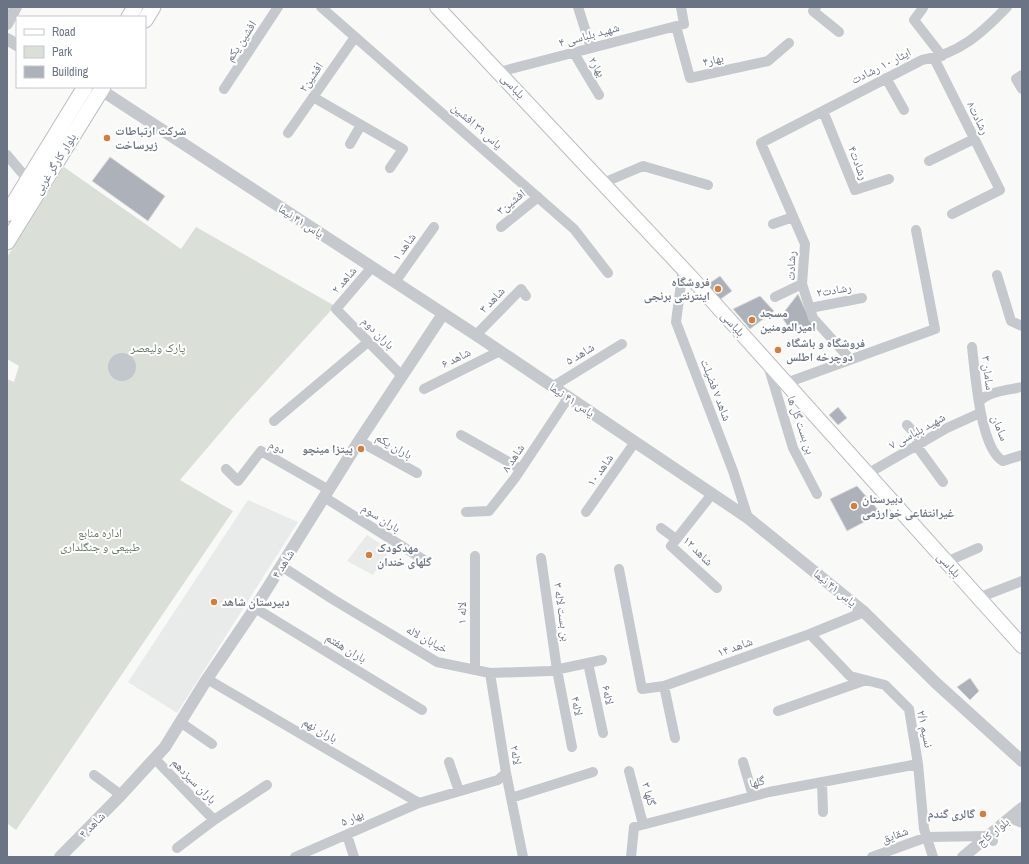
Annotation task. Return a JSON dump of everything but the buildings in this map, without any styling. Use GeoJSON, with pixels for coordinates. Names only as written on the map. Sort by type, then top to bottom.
{"type":"FeatureCollection","features":[{"type":"Feature","properties":{"kind":"main road"},"geometry":{"type":"LineString","coordinates":[[130,16],[135,7]]}},
{"type":"Feature","properties":{"kind":"main road"},"geometry":{"type":"LineString","coordinates":[[146,18],[153,7]]}},
{"type":"Feature","properties":{"kind":"main road","name":"بلباسی"},"geometry":{"type":"LineString","coordinates":[[437,7],[682,268],[978,598],[1020,642]]}},
{"type":"Feature","properties":{"kind":"main road","name":"بلوار کارگر غربی"},"geometry":{"type":"LineString","coordinates":[[7,214],[84,88]]}},
{"type":"Feature","properties":{"kind":"main road","name":"بلوار کارگر غربی"},"geometry":{"type":"LineString","coordinates":[[7,242],[102,89]]}},
{"type":"Feature","properties":{"kind":"street","name":"افشین یکم"},"geometry":{"type":"LineString","coordinates":[[224,89],[278,7]]}},
{"type":"Feature","properties":{"kind":"street","name":"یاس ۳۹ افشین"},"geometry":{"type":"LineString","coordinates":[[321,7],[574,229],[608,273]]}},
{"type":"Feature","properties":{"kind":"street"},"geometry":{"type":"LineString","coordinates":[[578,7],[592,48]]}},
{"type":"Feature","properties":{"kind":"street"},"geometry":{"type":"LineString","coordinates":[[680,7],[680,25]]}},
{"type":"Feature","properties":{"kind":"street"},"geometry":{"type":"LineString","coordinates":[[816,7],[813,11],[839,32]]}},
{"type":"Feature","properties":{"kind":"street","name":"ایثار ۱۰ رشادت"},"geometry":{"type":"LineString","coordinates":[[761,143],[922,60],[938,57],[955,50],[979,33],[1007,7]]}},
{"type":"Feature","properties":{"kind":"street","name":"رشادت۸"},"geometry":{"type":"LineString","coordinates":[[923,8],[914,20],[938,57],[974,139],[1000,190],[952,214]]}},
{"type":"Feature","properties":{"kind":"street","name":"شهید بلباسی ۴"},"geometry":{"type":"LineString","coordinates":[[499,72],[680,25]]}},
{"type":"Feature","properties":{"kind":"street","name":"بهار۴"},"geometry":{"type":"LineString","coordinates":[[680,25],[690,78],[768,61],[789,43]]}},
{"type":"Feature","properties":{"kind":"street","name":"افشین۲"},"geometry":{"type":"LineString","coordinates":[[288,133],[355,37]]}},
{"type":"Feature","properties":{"kind":"street"},"geometry":{"type":"LineString","coordinates":[[7,39],[16,44]]}},
{"type":"Feature","properties":{"kind":"street","name":"بهار۲"},"geometry":{"type":"LineString","coordinates":[[574,53],[599,95]]}},
{"type":"Feature","properties":{"kind":"street"},"geometry":{"type":"LineString","coordinates":[[1019,77],[1022,89]]}},
{"type":"Feature","properties":{"kind":"street"},"geometry":{"type":"LineString","coordinates":[[886,78],[904,110]]}},
{"type":"Feature","properties":{"kind":"street","name":"یاس ۴۱ نیما"},"geometry":{"type":"LineString","coordinates":[[102,89],[476,335],[748,518],[864,612],[936,683],[1017,752],[1022,761]]}},
{"type":"Feature","properties":{"kind":"street"},"geometry":{"type":"LineString","coordinates":[[313,97],[402,149],[390,168]]}},
{"type":"Feature","properties":{"kind":"street","name":"رشادت۴"},"geometry":{"type":"LineString","coordinates":[[824,110],[855,190],[889,179]]}},
{"type":"Feature","properties":{"kind":"street"},"geometry":{"type":"LineString","coordinates":[[350,144],[361,125]]}},
{"type":"Feature","properties":{"kind":"street"},"geometry":{"type":"LineString","coordinates":[[929,161],[974,139]]}},
{"type":"Feature","properties":{"kind":"street","name":"رشادت"},"geometry":{"type":"LineString","coordinates":[[761,143],[805,244],[802,284],[813,318],[850,359]]}},
{"type":"Feature","properties":{"kind":"street"},"geometry":{"type":"LineString","coordinates":[[7,155],[28,180]]}},
{"type":"Feature","properties":{"kind":"street"},"geometry":{"type":"LineString","coordinates":[[602,182],[643,166],[708,185]]}},
{"type":"Feature","properties":{"kind":"street","name":"افشین۳"},"geometry":{"type":"LineString","coordinates":[[501,227],[538,197]]}},
{"type":"Feature","properties":{"kind":"street"},"geometry":{"type":"LineString","coordinates":[[773,224],[793,217]]}},
{"type":"Feature","properties":{"kind":"street","name":"شاهد ۱"},"geometry":{"type":"LineString","coordinates":[[394,282],[434,228]]}},
{"type":"Feature","properties":{"kind":"street"},"geometry":{"type":"LineString","coordinates":[[786,383],[935,329],[916,230]]}},
{"type":"Feature","properties":{"kind":"street","name":"شاهد ۲"},"geometry":{"type":"LineString","coordinates":[[336,309],[372,267]]}},
{"type":"Feature","properties":{"kind":"street","name":"شاهد ۷ فضیلت"},"geometry":{"type":"LineString","coordinates":[[682,268],[676,322],[733,471],[748,518]]}},
{"type":"Feature","properties":{"kind":"street"},"geometry":{"type":"LineString","coordinates":[[997,275],[1011,321],[1022,326]]}},
{"type":"Feature","properties":{"kind":"street"},"geometry":{"type":"LineString","coordinates":[[775,297],[802,284]]}},
{"type":"Feature","properties":{"kind":"street","name":"شاهد ۳"},"geometry":{"type":"LineString","coordinates":[[476,335],[521,289],[526,296]]}},
{"type":"Feature","properties":{"kind":"street","name":"رشادت۲"},"geometry":{"type":"LineString","coordinates":[[810,308],[862,298]]}},
{"type":"Feature","properties":{"kind":"street","name":"باران دوم"},"geometry":{"type":"LineString","coordinates":[[336,309],[402,376]]}},
{"type":"Feature","properties":{"kind":"street","name":"شاهد ۴"},"geometry":{"type":"LineString","coordinates":[[60,857],[121,795],[165,747],[207,679],[255,608],[359,441],[443,314]]}},
{"type":"Feature","properties":{"kind":"street"},"geometry":{"type":"LineString","coordinates":[[274,421],[368,342]]}},
{"type":"Feature","properties":{"kind":"street","name":"شاهد ۵"},"geometry":{"type":"LineString","coordinates":[[552,386],[622,344]]}},
{"type":"Feature","properties":{"kind":"street","name":"سامان ۳"},"geometry":{"type":"LineString","coordinates":[[972,347],[978,402]]}},
{"type":"Feature","properties":{"kind":"street","name":"شاهد ۶"},"geometry":{"type":"LineString","coordinates":[[424,389],[500,351]]}},
{"type":"Feature","properties":{"kind":"street","name":"بن بست گل ها"},"geometry":{"type":"LineString","coordinates":[[768,363],[793,448],[817,494]]}},
{"type":"Feature","properties":{"kind":"street"},"geometry":{"type":"LineString","coordinates":[[978,402],[982,398],[989,395],[1022,387]]}},
{"type":"Feature","properties":{"kind":"street","name":"شاهد ۸"},"geometry":{"type":"LineString","coordinates":[[466,512],[489,511],[521,469],[568,398]]}},
{"type":"Feature","properties":{"kind":"street","name":"سامان"},"geometry":{"type":"LineString","coordinates":[[978,402],[980,413],[998,458],[1003,461],[1022,455]]}},
{"type":"Feature","properties":{"kind":"street","name":"شهید بلباسی ۷"},"geometry":{"type":"LineString","coordinates":[[867,474],[947,428],[980,413]]}},
{"type":"Feature","properties":{"kind":"street"},"geometry":{"type":"LineString","coordinates":[[907,424],[943,482]]}},
{"type":"Feature","properties":{"kind":"street"},"geometry":{"type":"LineString","coordinates":[[461,435],[521,469]]}},
{"type":"Feature","properties":{"kind":"street","name":"باران یکم"},"geometry":{"type":"LineString","coordinates":[[359,441],[417,473]]}},
{"type":"Feature","properties":{"kind":"street","name":"شاهد ۱۰"},"geometry":{"type":"LineString","coordinates":[[586,512],[635,442]]}},
{"type":"Feature","properties":{"kind":"street","name":"دوم"},"geometry":{"type":"LineString","coordinates":[[226,469],[238,481],[260,451],[326,494]]}},
{"type":"Feature","properties":{"kind":"street","name":"باران سوم"},"geometry":{"type":"LineString","coordinates":[[326,494],[424,560]]}},
{"type":"Feature","properties":{"kind":"street","name":"شاهد ۱۲"},"geometry":{"type":"LineString","coordinates":[[712,494],[671,546],[717,588]]}},
{"type":"Feature","properties":{"kind":"street"},"geometry":{"type":"LineString","coordinates":[[661,528],[676,539]]}},
{"type":"Feature","properties":{"kind":"street"},"geometry":{"type":"LineString","coordinates":[[946,562],[978,548]]}},
{"type":"Feature","properties":{"kind":"street","name":"لاله ۱"},"geometry":{"type":"LineString","coordinates":[[475,556],[475,670]]}},
{"type":"Feature","properties":{"kind":"street","name":"بن بست لاله ۳"},"geometry":{"type":"LineString","coordinates":[[541,558],[557,670]]}},
{"type":"Feature","properties":{"kind":"street","name":"خیابان لاله"},"geometry":{"type":"LineString","coordinates":[[281,566],[437,662],[490,673],[557,670],[602,660]]}},
{"type":"Feature","properties":{"kind":"street","name":"شاهد ۱۴"},"geometry":{"type":"LineString","coordinates":[[619,569],[642,689],[664,686],[810,634],[864,612]]}},
{"type":"Feature","properties":{"kind":"street"},"geometry":{"type":"LineString","coordinates":[[978,598],[1022,581]]}},
{"type":"Feature","properties":{"kind":"street","name":"باران هفتم"},"geometry":{"type":"LineString","coordinates":[[255,608],[422,710]]}},
{"type":"Feature","properties":{"kind":"street","name":"نسیم ۲/۱"},"geometry":{"type":"LineString","coordinates":[[810,634],[850,676],[885,685],[908,709],[918,764],[924,828],[933,857]]}},
{"type":"Feature","properties":{"kind":"street","name":"لاله۶"},"geometry":{"type":"LineString","coordinates":[[588,663],[603,733]]}},
{"type":"Feature","properties":{"kind":"street","name":"لاله۴"},"geometry":{"type":"LineString","coordinates":[[557,670],[572,747]]}},
{"type":"Feature","properties":{"kind":"street","name":"لاله۲"},"geometry":{"type":"LineString","coordinates":[[419,803],[498,780],[506,773],[490,673]]}},
{"type":"Feature","properties":{"kind":"street","name":"باران نهم"},"geometry":{"type":"LineString","coordinates":[[207,679],[419,803]]}},
{"type":"Feature","properties":{"kind":"street"},"geometry":{"type":"LineString","coordinates":[[778,711],[866,680]]}},
{"type":"Feature","properties":{"kind":"street"},"geometry":{"type":"LineString","coordinates":[[664,686],[675,738]]}},
{"type":"Feature","properties":{"kind":"street"},"geometry":{"type":"LineString","coordinates":[[180,722],[212,744]]}},
{"type":"Feature","properties":{"kind":"street","name":"باران سیزدهم"},"geometry":{"type":"LineString","coordinates":[[155,759],[214,820]]}},
{"type":"Feature","properties":{"kind":"street"},"geometry":{"type":"LineString","coordinates":[[449,762],[460,791]]}},
{"type":"Feature","properties":{"kind":"street"},"geometry":{"type":"LineString","coordinates":[[743,762],[753,796]]}},
{"type":"Feature","properties":{"kind":"street","name":"گلها"},"geometry":{"type":"LineString","coordinates":[[643,824],[753,796],[918,764]]}},
{"type":"Feature","properties":{"kind":"street","name":"گلها ۳"},"geometry":{"type":"LineString","coordinates":[[629,771],[643,824]]}},
{"type":"Feature","properties":{"kind":"street"},"geometry":{"type":"LineString","coordinates":[[511,798],[593,772]]}},
{"type":"Feature","properties":{"kind":"street"},"geometry":{"type":"LineString","coordinates":[[506,773],[523,857]]}},
{"type":"Feature","properties":{"kind":"street"},"geometry":{"type":"LineString","coordinates":[[94,775],[121,795]]}},
{"type":"Feature","properties":{"kind":"street"},"geometry":{"type":"LineString","coordinates":[[822,782],[823,812]]}},
{"type":"Feature","properties":{"kind":"street"},"geometry":{"type":"LineString","coordinates":[[178,848],[214,820],[267,785]]}},
{"type":"Feature","properties":{"kind":"street","name":"بهار ۵"},"geometry":{"type":"LineString","coordinates":[[298,856],[419,803]]}},
{"type":"Feature","properties":{"kind":"street","name":"بلوار کاج"},"geometry":{"type":"LineString","coordinates":[[963,857],[1018,820],[1022,808]]}},
{"type":"Feature","properties":{"kind":"street"},"geometry":{"type":"LineString","coordinates":[[631,857],[634,827],[643,824]]}},
{"type":"Feature","properties":{"kind":"street"},"geometry":{"type":"LineString","coordinates":[[347,835],[354,857]]}},
{"type":"Feature","properties":{"kind":"street","name":"شقایق"},"geometry":{"type":"LineString","coordinates":[[872,857],[927,837],[990,839]]}},
{"type":"Feature","properties":{"kind":"street","name":"بلوار کاج"},"geometry":{"type":"LineString","coordinates":[[976,857],[990,839]]}},
{"type":"Feature","properties":{"kind":"shaded area"},"geometry":{"type":"Polygon","coordinates":[[[122,353],[132,357],[136,367],[132,377],[122,381],[112,377],[108,367],[112,357],[122,353]]]}},
{"type":"Feature","properties":{"kind":"shaded area","name":"دبیرستان شاهد"},"geometry":{"type":"Polygon","coordinates":[[[248,500],[298,522],[177,713],[128,682],[248,500]]]}},
{"type":"Feature","properties":{"kind":"shaded area","name":"مهدکودک گلهای خندان"},"geometry":{"type":"Polygon","coordinates":[[[367,535],[390,550],[373,575],[347,561],[367,535]]]}},
{"type":"Feature","properties":{"kind":"green space"},"geometry":{"type":"Polygon","coordinates":[[[64,167],[181,249],[196,227],[335,306],[237,413],[180,480],[233,511],[16,830],[7,823],[7,379],[14,382],[19,366],[7,359],[7,257],[64,167]]]}},
{"type":"Feature","properties":{"kind":"place","name":"شرکت ارتباطات زیرساخت"},"geometry":{"type":"Point","coordinates":[107,138]}},
{"type":"Feature","properties":{"kind":"place","name":"فروشگاه اینترنتی برنجی"},"geometry":{"type":"Point","coordinates":[718,289]}},
{"type":"Feature","properties":{"kind":"place","name":"مسجد امیرالمومنین"},"geometry":{"type":"Point","coordinates":[752,320]}},
{"type":"Feature","properties":{"kind":"place","name":"فروشگاه و باشگاه دوچرخه اطلس"},"geometry":{"type":"Point","coordinates":[778,350]}},
{"type":"Feature","properties":{"kind":"place","name":"پیتزا مینچو"},"geometry":{"type":"Point","coordinates":[361,449]}},
{"type":"Feature","properties":{"kind":"place","name":"دبیرستان غیرانتفاعی خوارزمی"},"geometry":{"type":"Point","coordinates":[854,506]}},
{"type":"Feature","properties":{"kind":"place","name":"مهدکودک گلهای خندان"},"geometry":{"type":"Point","coordinates":[369,555]}},
{"type":"Feature","properties":{"kind":"place","name":"دبیرستان شاهد"},"geometry":{"type":"Point","coordinates":[214,602]}},
{"type":"Feature","properties":{"kind":"place","name":"گالری گندم"},"geometry":{"type":"Point","coordinates":[983,814]}},
{"type":"Feature","properties":{"kind":"park label","name":"پارک ولیعصر"},"geometry":{"type":"Point","coordinates":[158,348]}},
{"type":"Feature","properties":{"kind":"park label","name":"اداره منابع طبیعی و جنگلداری"},"geometry":{"type":"Point","coordinates":[100,540]}}]}
